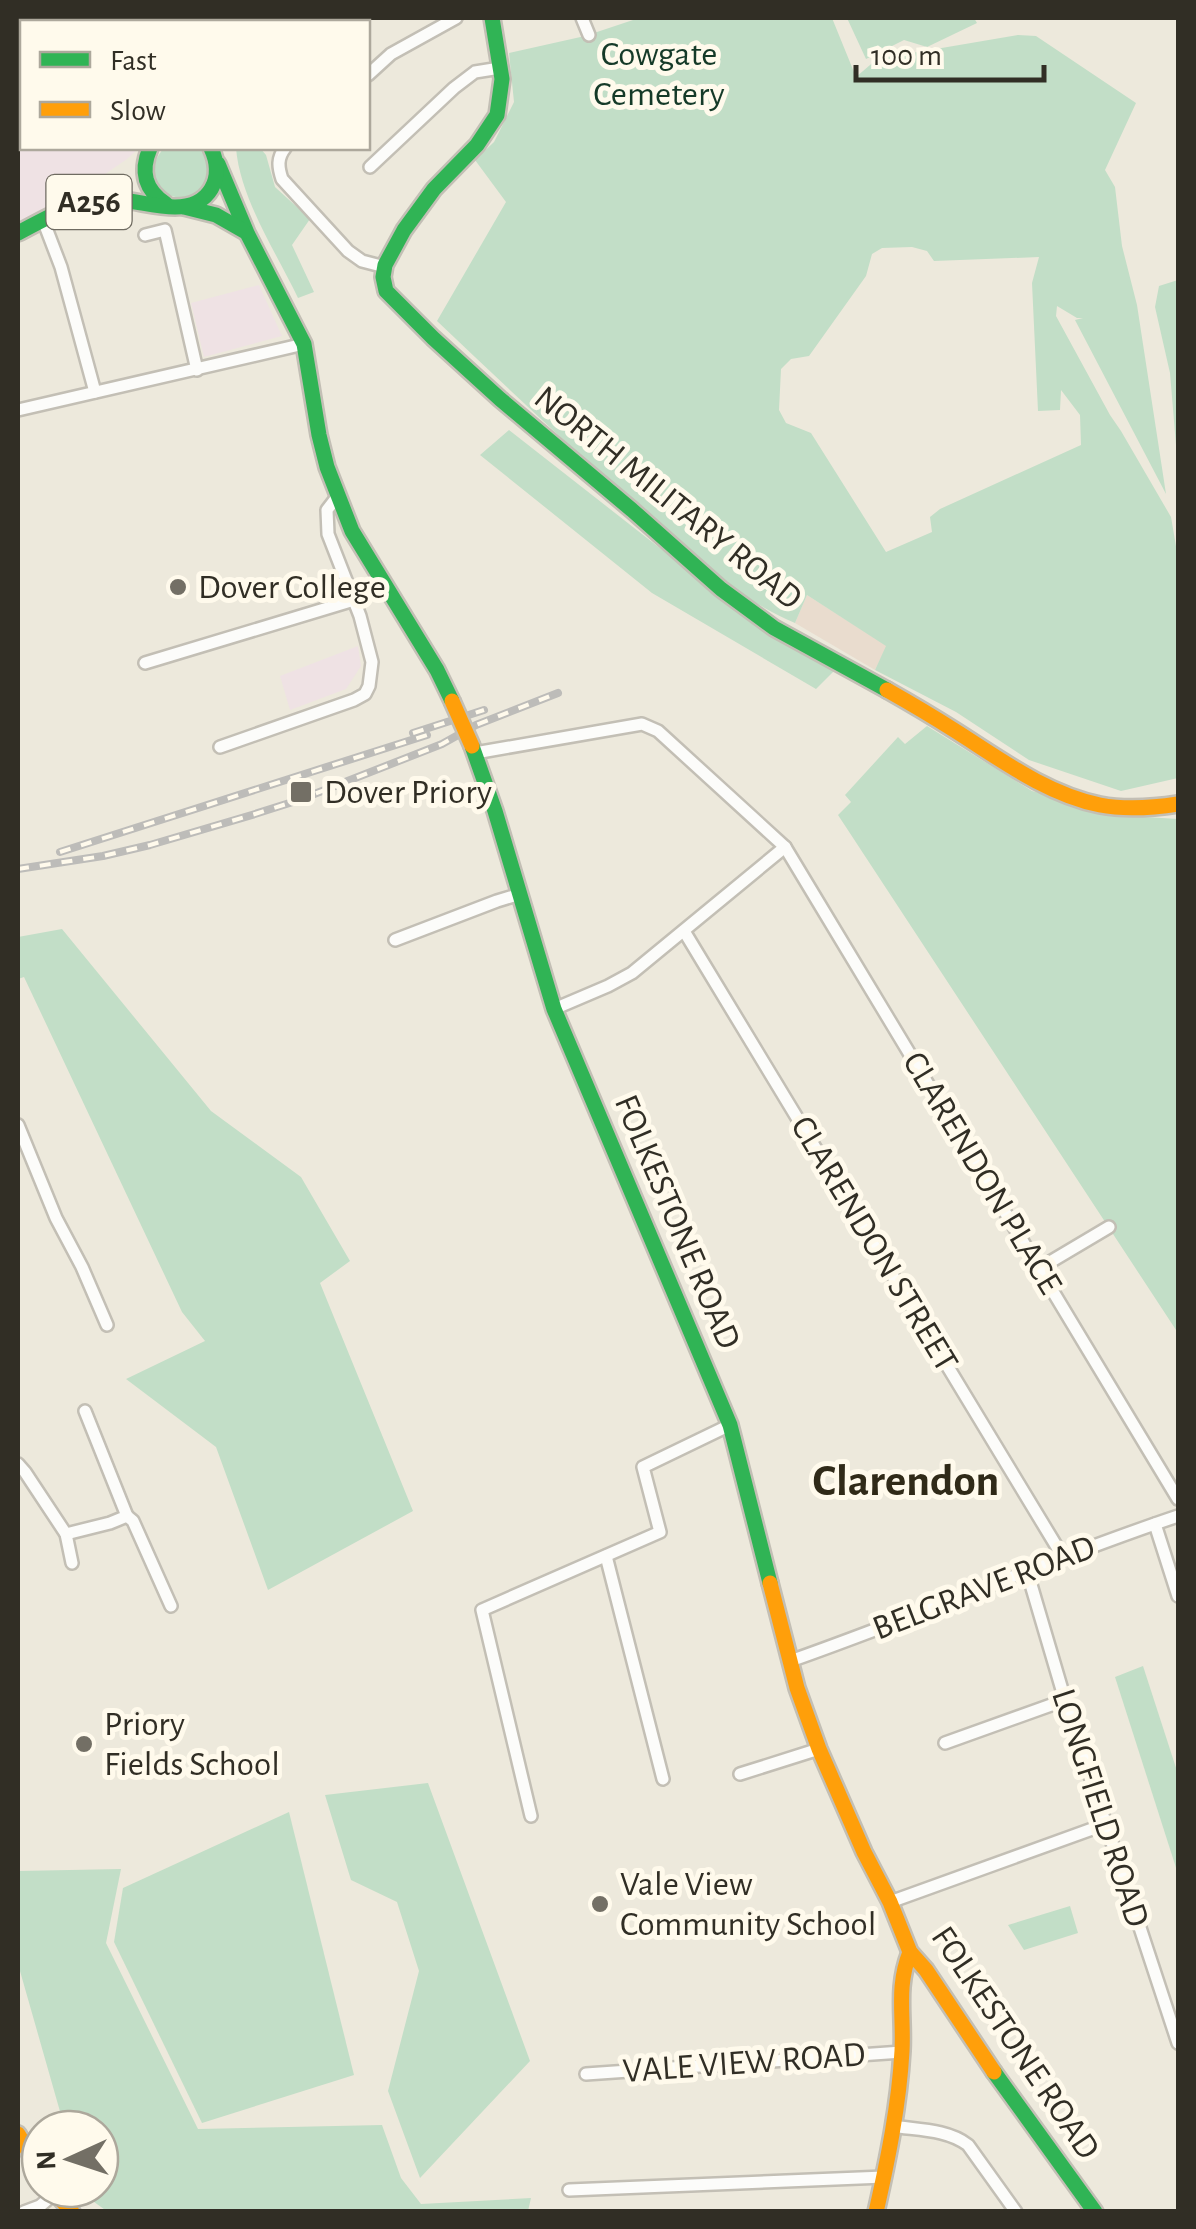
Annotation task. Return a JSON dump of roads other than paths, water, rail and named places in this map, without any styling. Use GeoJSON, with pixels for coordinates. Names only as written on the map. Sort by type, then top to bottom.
{"type":"FeatureCollection","features":[{"type":"Feature","properties":{"kind":"main road"},"geometry":{"type":"LineString","coordinates":[[384,267],[412,217],[496,119],[501,102],[500,68],[492,18]]}},
{"type":"Feature","properties":{"kind":"main road"},"geometry":{"type":"LineString","coordinates":[[149,150],[143,164],[146,184],[158,199],[166,204],[207,210],[248,233]]}},
{"type":"Feature","properties":{"kind":"main road"},"geometry":{"type":"LineString","coordinates":[[184,207],[204,199],[211,191],[216,182],[214,154]]}},
{"type":"Feature","properties":{"kind":"main road","name":"FOLKESTONE ROAD"},"geometry":{"type":"LineString","coordinates":[[214,154],[248,233],[304,344],[319,436],[337,497],[352,531],[437,670],[473,749],[498,817],[554,1009],[730,1425],[797,1688],[818,1749],[910,1952],[1095,2212]]}},
{"type":"Feature","properties":{"kind":"main road","name":"A256"},"geometry":{"type":"LineString","coordinates":[[18,233],[72,206],[96,200],[166,204]]}},
{"type":"Feature","properties":{"kind":"main road","name":"NORTH MILITARY ROAD"},"geometry":{"type":"LineString","coordinates":[[384,267],[384,287],[428,335],[752,613],[1058,790],[1111,805],[1178,804]]}},
{"type":"Feature","properties":{"kind":"main road"},"geometry":{"type":"LineString","coordinates":[[876,2212],[902,2052],[898,1985],[910,1952]]}},
{"type":"Feature","properties":{"kind":"street"},"geometry":{"type":"LineString","coordinates":[[370,73],[392,54],[456,18]]}},
{"type":"Feature","properties":{"kind":"street"},"geometry":{"type":"LineString","coordinates":[[582,18],[589,36]]}},
{"type":"Feature","properties":{"kind":"street"},"geometry":{"type":"LineString","coordinates":[[370,167],[475,72],[500,68]]}},
{"type":"Feature","properties":{"kind":"street"},"geometry":{"type":"LineString","coordinates":[[284,150],[278,159],[282,179],[348,250],[362,261],[384,267]]}},
{"type":"Feature","properties":{"kind":"street"},"geometry":{"type":"LineString","coordinates":[[43,220],[95,392]]}},
{"type":"Feature","properties":{"kind":"street"},"geometry":{"type":"LineString","coordinates":[[145,236],[166,230],[197,370]]}},
{"type":"Feature","properties":{"kind":"street"},"geometry":{"type":"LineString","coordinates":[[18,410],[304,344]]}},
{"type":"Feature","properties":{"kind":"street"},"geometry":{"type":"LineString","coordinates":[[220,747],[365,694],[372,678],[366,633],[328,534],[329,505],[337,497]]}},
{"type":"Feature","properties":{"kind":"street"},"geometry":{"type":"LineString","coordinates":[[338,560],[341,542],[352,531]]}},
{"type":"Feature","properties":{"kind":"street"},"geometry":{"type":"LineString","coordinates":[[145,663],[354,600]]}},
{"type":"Feature","properties":{"kind":"street","name":"CLARENDON PLACE"},"geometry":{"type":"LineString","coordinates":[[473,749],[642,724],[658,731],[785,847],[1178,1499]]}},
{"type":"Feature","properties":{"kind":"street"},"geometry":{"type":"LineString","coordinates":[[554,1009],[632,973],[785,847]]}},
{"type":"Feature","properties":{"kind":"street"},"geometry":{"type":"LineString","coordinates":[[395,940],[520,894]]}},
{"type":"Feature","properties":{"kind":"street","name":"CLARENDON STREET"},"geometry":{"type":"LineString","coordinates":[[684,931],[1063,1557]]}},
{"type":"Feature","properties":{"kind":"street"},"geometry":{"type":"LineString","coordinates":[[18,1130],[107,1325]]}},
{"type":"Feature","properties":{"kind":"street"},"geometry":{"type":"LineString","coordinates":[[1040,1268],[1109,1227]]}},
{"type":"Feature","properties":{"kind":"street"},"geometry":{"type":"LineString","coordinates":[[85,1411],[126,1516],[133,1521],[171,1606]]}},
{"type":"Feature","properties":{"kind":"street"},"geometry":{"type":"LineString","coordinates":[[531,1816],[482,1610],[660,1532],[643,1467],[730,1425]]}},
{"type":"Feature","properties":{"kind":"street"},"geometry":{"type":"LineString","coordinates":[[18,1464],[66,1534],[72,1563]]}},
{"type":"Feature","properties":{"kind":"street"},"geometry":{"type":"LineString","coordinates":[[66,1534],[126,1516]]}},
{"type":"Feature","properties":{"kind":"street","name":"BELGRAVE ROAD"},"geometry":{"type":"LineString","coordinates":[[790,1661],[1178,1516]]}},
{"type":"Feature","properties":{"kind":"street"},"geometry":{"type":"LineString","coordinates":[[1155,1524],[1178,1596]]}},
{"type":"Feature","properties":{"kind":"street"},"geometry":{"type":"LineString","coordinates":[[606,1556],[663,1780]]}},
{"type":"Feature","properties":{"kind":"street","name":"LONGFIELD ROAD"},"geometry":{"type":"LineString","coordinates":[[1027,1571],[1064,1700],[1178,2043]]}},
{"type":"Feature","properties":{"kind":"street"},"geometry":{"type":"LineString","coordinates":[[944,1743],[1064,1700]]}},
{"type":"Feature","properties":{"kind":"street"},"geometry":{"type":"LineString","coordinates":[[740,1774],[818,1749]]}},
{"type":"Feature","properties":{"kind":"street"},"geometry":{"type":"LineString","coordinates":[[890,1902],[1106,1824]]}},
{"type":"Feature","properties":{"kind":"street","name":"VALE VIEW ROAD"},"geometry":{"type":"LineString","coordinates":[[586,2074],[902,2052]]}},
{"type":"Feature","properties":{"kind":"street"},"geometry":{"type":"LineString","coordinates":[[892,2126],[960,2139],[1016,2212]]}},
{"type":"Feature","properties":{"kind":"street"},"geometry":{"type":"LineString","coordinates":[[569,2190],[884,2177]]}},
{"type":"Feature","properties":{"kind":"railway"},"geometry":{"type":"LineString","coordinates":[[18,869],[150,845],[299,800],[558,693]]}},
{"type":"Feature","properties":{"kind":"railway"},"geometry":{"type":"LineString","coordinates":[[413,733],[484,710]]}},
{"type":"Feature","properties":{"kind":"railway"},"geometry":{"type":"LineString","coordinates":[[60,852],[427,735]]}},
{"type":"Feature","properties":{"kind":"place","name":"Dover College"},"geometry":{"type":"Point","coordinates":[178,587]}},
{"type":"Feature","properties":{"kind":"place","name":"Dover Priory"},"geometry":{"type":"Point","coordinates":[301,792]}},
{"type":"Feature","properties":{"kind":"place","name":"Priory Fields School"},"geometry":{"type":"Point","coordinates":[84,1744]}},
{"type":"Feature","properties":{"kind":"place","name":"Vale View Community School"},"geometry":{"type":"Point","coordinates":[600,1904]}},
{"type":"Feature","properties":{"kind":"district","name":"Clarendon"},"geometry":{"type":"Point","coordinates":[906,1481]}},
{"type":"Feature","properties":{"kind":"park label","name":"Cowgate Cemetery"},"geometry":{"type":"Point","coordinates":[659,74]}}]}
